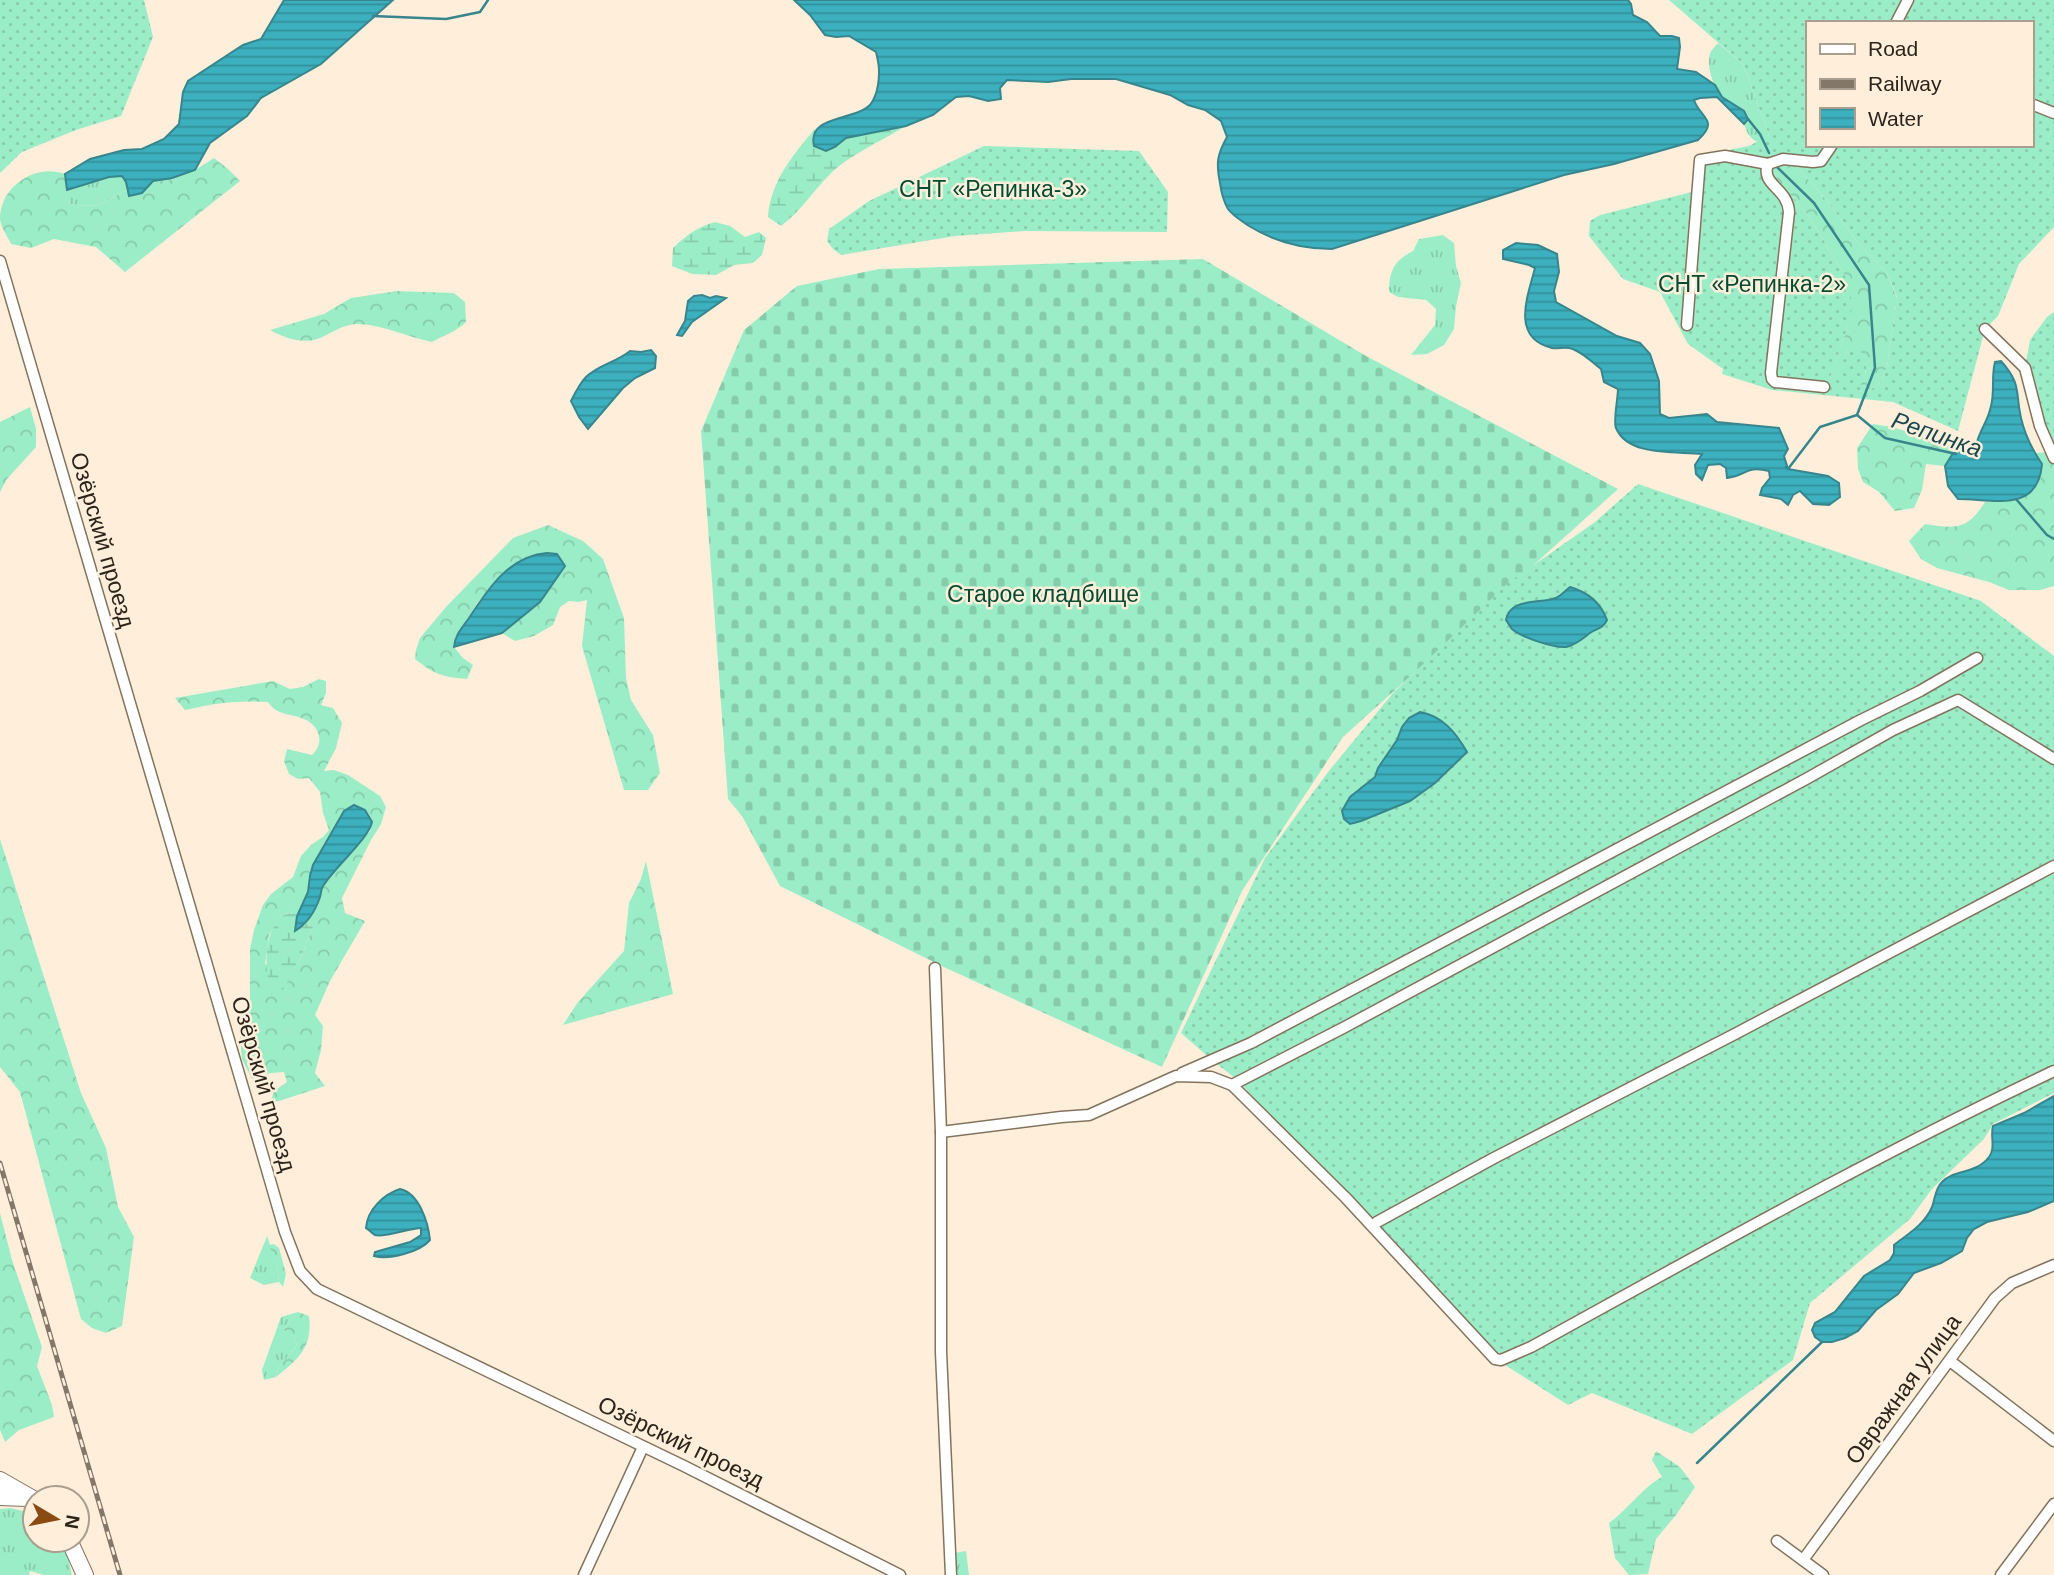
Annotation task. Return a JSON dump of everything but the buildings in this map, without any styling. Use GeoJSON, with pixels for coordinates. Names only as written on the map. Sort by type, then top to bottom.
{"type":"FeatureCollection","features":[{"type":"Feature","properties":{"kind":"main road"},"geometry":{"type":"LineString","coordinates":[[0,1480],[21,1492]]}},
{"type":"Feature","properties":{"kind":"main road"},"geometry":{"type":"LineString","coordinates":[[0,1497],[21,1498]]}},
{"type":"Feature","properties":{"kind":"main road"},"geometry":{"type":"LineString","coordinates":[[75,1554],[85,1575]]}},
{"type":"Feature","properties":{"kind":"street"},"geometry":{"type":"LineString","coordinates":[[1897,21],[1908,0]]}},
{"type":"Feature","properties":{"kind":"street"},"geometry":{"type":"LineString","coordinates":[[2033,105],[2054,113]]}},
{"type":"Feature","properties":{"kind":"street"},"geometry":{"type":"LineString","coordinates":[[1687,325],[1699,161],[1703,158],[1725,156],[1768,164],[1783,159],[1813,162],[1821,161],[1831,147]]}},
{"type":"Feature","properties":{"kind":"street"},"geometry":{"type":"LineString","coordinates":[[1768,164],[1766,175],[1786,198],[1789,212],[1772,379],[1775,382],[1824,387]]}},
{"type":"Feature","properties":{"kind":"street","name":"Озёрский проезд"},"geometry":{"type":"LineString","coordinates":[[0,261],[285,1232],[300,1271],[317,1289],[900,1575]]}},
{"type":"Feature","properties":{"kind":"street"},"geometry":{"type":"LineString","coordinates":[[1985,329],[2025,368],[2040,426],[2054,458]]}},
{"type":"Feature","properties":{"kind":"street"},"geometry":{"type":"LineString","coordinates":[[941,1132],[1060,1116],[1089,1115],[1251,1043],[1920,691],[1977,658]]}},
{"type":"Feature","properties":{"kind":"street"},"geometry":{"type":"LineString","coordinates":[[1231,1085],[1343,1028],[1893,730],[1958,700],[2054,759]]}},
{"type":"Feature","properties":{"kind":"street"},"geometry":{"type":"LineString","coordinates":[[1377,1222],[1494,1158],[2054,866]]}},
{"type":"Feature","properties":{"kind":"street"},"geometry":{"type":"LineString","coordinates":[[935,968],[941,1132],[942,1352],[951,1575]]}},
{"type":"Feature","properties":{"kind":"street"},"geometry":{"type":"LineString","coordinates":[[1176,1076],[1211,1077],[1231,1085],[1346,1198],[1495,1359],[1501,1360],[1531,1347],[1847,1175],[2054,1071]]}},
{"type":"Feature","properties":{"kind":"street","name":"Овражная улица"},"geometry":{"type":"LineString","coordinates":[[1803,1560],[1995,1298],[2012,1283],[2054,1265]]}},
{"type":"Feature","properties":{"kind":"street"},"geometry":{"type":"LineString","coordinates":[[1950,1361],[2054,1441]]}},
{"type":"Feature","properties":{"kind":"street"},"geometry":{"type":"LineString","coordinates":[[584,1575],[643,1447]]}},
{"type":"Feature","properties":{"kind":"street"},"geometry":{"type":"LineString","coordinates":[[2001,1575],[2054,1504]]}},
{"type":"Feature","properties":{"kind":"street"},"geometry":{"type":"LineString","coordinates":[[1777,1541],[1823,1575]]}},
{"type":"Feature","properties":{"kind":"green space"},"geometry":{"type":"Polygon","coordinates":[[[0,0],[144,0],[153,37],[121,116],[76,130],[22,152],[0,173],[0,0]]]}},
{"type":"Feature","properties":{"kind":"green space","name":"СНТ «Репинка-2»"},"geometry":{"type":"Polygon","coordinates":[[[1669,0],[2054,0],[2054,227],[2019,264],[1998,316],[1985,329],[1958,431],[1893,402],[1772,390],[1722,374],[1723,369],[1688,344],[1660,292],[1623,279],[1589,236],[1590,221],[1600,215],[1696,191],[1698,156],[1749,146],[1769,135],[1743,64],[1669,0]],[[1782,161],[1770,170],[1771,176],[1808,215],[1850,287],[1852,307],[1848,326],[1830,377],[1836,379],[1850,345],[1854,346],[1865,360],[1866,369],[1860,391],[1866,393],[1880,383],[1887,366],[1897,297],[1886,271],[1858,243],[1829,203],[1795,164],[1782,161]]]}},
{"type":"Feature","properties":{"kind":"green space"},"geometry":{"type":"Polygon","coordinates":[[[1718,43],[1743,64],[1769,135],[1758,142],[1747,132],[1744,124],[1748,119],[1746,115],[1724,98],[1713,83],[1709,56],[1718,43]]]}},
{"type":"Feature","properties":{"kind":"green space"},"geometry":{"type":"Polygon","coordinates":[[[906,126],[839,166],[781,226],[768,217],[778,180],[816,128],[812,137],[835,147],[846,138],[906,126]]]}},
{"type":"Feature","properties":{"kind":"green space","name":"СНТ «Репинка-3»"},"geometry":{"type":"Polygon","coordinates":[[[984,146],[1139,151],[1168,192],[1167,232],[1025,231],[955,236],[841,255],[827,241],[829,229],[869,201],[984,146]]]}},
{"type":"Feature","properties":{"kind":"green space"},"geometry":{"type":"Polygon","coordinates":[[[214,158],[240,181],[125,272],[96,247],[54,239],[31,248],[11,244],[3,229],[0,219],[6,196],[13,187],[32,175],[54,171],[65,174],[70,204],[95,205],[127,190],[130,196],[152,181],[195,170],[214,158]]]}},
{"type":"Feature","properties":{"kind":"green space"},"geometry":{"type":"Polygon","coordinates":[[[1775,164],[1795,164],[1829,203],[1858,243],[1886,271],[1897,298],[1887,366],[1880,383],[1866,393],[1860,391],[1860,386],[1866,371],[1848,349],[1838,376],[1831,379],[1848,326],[1843,272],[1808,215],[1771,176],[1770,170],[1775,164]]]}},
{"type":"Feature","properties":{"kind":"green space"},"geometry":{"type":"Polygon","coordinates":[[[123,176],[127,190],[95,205],[70,204],[67,190],[109,177],[123,176]]]}},
{"type":"Feature","properties":{"kind":"green space"},"geometry":{"type":"Polygon","coordinates":[[[715,222],[730,226],[745,237],[759,232],[766,238],[762,255],[753,263],[734,265],[716,275],[692,274],[672,266],[673,248],[692,232],[715,222]]]}},
{"type":"Feature","properties":{"kind":"green space"},"geometry":{"type":"Polygon","coordinates":[[[1443,235],[1454,243],[1461,283],[1454,329],[1444,345],[1427,354],[1411,355],[1435,325],[1436,309],[1426,300],[1398,297],[1389,292],[1390,278],[1397,263],[1413,251],[1419,239],[1443,235]]]}},
{"type":"Feature","properties":{"kind":"green space","name":"Старое кладбище"},"geometry":{"type":"Polygon","coordinates":[[[1203,259],[1366,356],[1618,489],[1343,737],[1242,891],[1162,1067],[948,969],[780,886],[742,816],[728,799],[701,431],[744,330],[797,286],[879,269],[1203,259]]]}},
{"type":"Feature","properties":{"kind":"green space"},"geometry":{"type":"Polygon","coordinates":[[[397,291],[454,293],[465,302],[466,322],[432,342],[358,324],[305,341],[287,338],[270,330],[324,314],[351,298],[397,291]]]}},
{"type":"Feature","properties":{"kind":"green space"},"geometry":{"type":"Polygon","coordinates":[[[2054,312],[2054,458],[2025,368],[2030,340],[2054,312]]]}},
{"type":"Feature","properties":{"kind":"green space"},"geometry":{"type":"Polygon","coordinates":[[[30,407],[36,429],[36,447],[7,479],[0,492],[0,422],[30,407]]]}},
{"type":"Feature","properties":{"kind":"green space"},"geometry":{"type":"Polygon","coordinates":[[[1873,424],[1946,443],[1953,448],[1945,466],[1926,464],[1922,490],[1914,508],[1895,511],[1879,492],[1863,482],[1858,469],[1857,448],[1873,424]]]}},
{"type":"Feature","properties":{"kind":"green space"},"geometry":{"type":"Polygon","coordinates":[[[2050,452],[2054,458],[2054,586],[2040,590],[2009,590],[1937,568],[1921,559],[1909,541],[1925,524],[1953,527],[1967,523],[1985,502],[2015,499],[2030,492],[2040,477],[2042,465],[2034,453],[2050,452]]]}},
{"type":"Feature","properties":{"kind":"green space"},"geometry":{"type":"Polygon","coordinates":[[[1638,484],[1981,601],[2054,656],[2054,1093],[1993,1124],[1984,1139],[1932,1189],[1910,1219],[1810,1303],[1793,1360],[1692,1434],[1592,1393],[1568,1405],[1505,1365],[1239,1081],[1181,1033],[1265,858],[1328,772],[1393,693],[1508,583],[1595,522],[1638,484]]]}},
{"type":"Feature","properties":{"kind":"green space"},"geometry":{"type":"Polygon","coordinates":[[[548,525],[583,541],[603,559],[624,618],[626,678],[631,700],[653,735],[660,773],[648,790],[624,790],[582,646],[587,600],[569,601],[560,607],[553,625],[534,636],[515,641],[502,633],[540,602],[565,566],[521,561],[497,579],[478,602],[455,638],[454,647],[473,665],[467,679],[439,674],[415,659],[420,638],[513,538],[548,525]]]}},
{"type":"Feature","properties":{"kind":"green space"},"geometry":{"type":"Polygon","coordinates":[[[319,679],[326,681],[326,693],[321,705],[333,708],[342,723],[336,748],[324,771],[334,770],[348,775],[380,796],[386,807],[381,824],[342,898],[345,913],[365,921],[330,981],[315,1015],[323,1026],[315,1073],[325,1086],[270,1104],[274,1091],[287,1082],[284,1072],[252,1079],[242,1059],[240,1037],[250,998],[250,949],[263,905],[271,894],[293,877],[301,856],[329,830],[320,792],[309,778],[298,779],[289,774],[284,761],[287,749],[312,755],[318,745],[319,735],[309,722],[279,712],[268,702],[226,703],[185,710],[175,698],[273,681],[290,689],[303,687],[319,679]],[[344,811],[313,865],[304,903],[297,910],[281,916],[269,935],[265,964],[290,975],[298,964],[313,927],[307,923],[321,889],[371,830],[344,811]]]}},
{"type":"Feature","properties":{"kind":"green space"},"geometry":{"type":"Polygon","coordinates":[[[0,839],[81,1093],[106,1148],[118,1207],[134,1237],[122,1326],[106,1333],[92,1328],[81,1319],[20,1092],[0,1067],[0,839]]]}},
{"type":"Feature","properties":{"kind":"green space"},"geometry":{"type":"Polygon","coordinates":[[[646,861],[673,994],[563,1025],[578,1002],[624,951],[629,903],[641,879],[646,861]]]}},
{"type":"Feature","properties":{"kind":"green space"},"geometry":{"type":"Polygon","coordinates":[[[301,907],[296,931],[307,923],[313,927],[298,964],[280,995],[275,997],[271,994],[267,974],[268,943],[281,916],[301,907]]]}},
{"type":"Feature","properties":{"kind":"green space"},"geometry":{"type":"Polygon","coordinates":[[[0,1213],[12,1260],[42,1347],[37,1366],[54,1417],[19,1430],[5,1442],[0,1430],[0,1213]]]}},
{"type":"Feature","properties":{"kind":"green space"},"geometry":{"type":"Polygon","coordinates":[[[267,1236],[277,1266],[279,1282],[264,1285],[250,1278],[267,1236]]]}},
{"type":"Feature","properties":{"kind":"green space"},"geometry":{"type":"Polygon","coordinates":[[[274,1244],[279,1248],[286,1274],[283,1287],[279,1282],[277,1266],[269,1245],[274,1244]]]}},
{"type":"Feature","properties":{"kind":"green space"},"geometry":{"type":"Polygon","coordinates":[[[298,1312],[284,1329],[294,1337],[297,1345],[279,1367],[276,1377],[264,1380],[262,1370],[281,1317],[298,1312]]]}},
{"type":"Feature","properties":{"kind":"green space"},"geometry":{"type":"Polygon","coordinates":[[[298,1312],[309,1316],[310,1327],[306,1345],[297,1358],[276,1377],[279,1367],[297,1345],[294,1337],[284,1329],[298,1312]]]}},
{"type":"Feature","properties":{"kind":"green space"},"geometry":{"type":"Polygon","coordinates":[[[1656,1451],[1680,1467],[1695,1487],[1656,1539],[1648,1574],[1629,1575],[1615,1558],[1609,1523],[1662,1477],[1652,1460],[1656,1451]]]}},
{"type":"Feature","properties":{"kind":"green space"},"geometry":{"type":"Polygon","coordinates":[[[0,1509],[21,1510],[21,1554],[67,1554],[72,1575],[44,1575],[30,1571],[29,1575],[0,1575],[0,1509]]]}},
{"type":"Feature","properties":{"kind":"green space"},"geometry":{"type":"Polygon","coordinates":[[[966,1551],[969,1575],[955,1575],[954,1553],[966,1551]]]}},
{"type":"Feature","properties":{"kind":"water"},"geometry":{"type":"Polygon","coordinates":[[[284,0],[393,0],[321,64],[261,98],[247,116],[210,143],[195,170],[153,181],[142,193],[129,196],[122,176],[109,177],[67,190],[65,174],[90,159],[124,150],[142,149],[164,139],[179,124],[183,92],[188,81],[243,45],[261,39],[284,0]]]}},
{"type":"Feature","properties":{"kind":"water"},"geometry":{"type":"Polygon","coordinates":[[[794,0],[1628,0],[1633,15],[1647,22],[1660,36],[1679,38],[1677,69],[1696,72],[1715,85],[1722,97],[1744,111],[1748,119],[1744,124],[1717,97],[1700,98],[1694,100],[1707,119],[1708,128],[1698,140],[1564,175],[1332,249],[1310,248],[1269,236],[1249,226],[1228,209],[1218,170],[1219,154],[1227,137],[1221,121],[1205,110],[1188,105],[1170,95],[1116,79],[1048,82],[1007,80],[1000,88],[1001,99],[988,101],[969,96],[956,97],[933,115],[906,126],[846,138],[826,151],[814,146],[814,136],[824,124],[854,114],[870,105],[878,87],[878,64],[876,52],[849,36],[825,35],[794,0]]]}},
{"type":"Feature","properties":{"kind":"water"},"geometry":{"type":"Polygon","coordinates":[[[1516,243],[1538,245],[1557,254],[1559,272],[1554,291],[1556,302],[1617,336],[1640,343],[1650,354],[1659,381],[1660,414],[1669,418],[1707,414],[1717,422],[1779,428],[1788,449],[1784,456],[1788,469],[1828,476],[1839,483],[1840,497],[1829,505],[1813,504],[1800,491],[1793,495],[1788,505],[1781,499],[1760,495],[1770,478],[1769,471],[1755,469],[1727,478],[1726,468],[1720,464],[1708,465],[1702,480],[1696,474],[1695,465],[1702,454],[1654,451],[1631,444],[1622,437],[1615,425],[1618,389],[1604,382],[1601,369],[1577,351],[1552,348],[1539,343],[1526,326],[1526,304],[1535,268],[1503,259],[1503,250],[1516,243]]]}},
{"type":"Feature","properties":{"kind":"water"},"geometry":{"type":"Polygon","coordinates":[[[694,296],[726,298],[692,322],[682,336],[677,335],[685,321],[688,301],[694,296]]]}},
{"type":"Feature","properties":{"kind":"water"},"geometry":{"type":"Polygon","coordinates":[[[651,350],[656,356],[655,368],[635,378],[623,388],[588,429],[571,401],[584,379],[596,369],[630,351],[651,350]]]}},
{"type":"Feature","properties":{"kind":"water"},"geometry":{"type":"Polygon","coordinates":[[[2001,361],[2015,382],[2025,431],[2042,464],[2039,480],[2032,491],[2011,500],[1958,499],[1948,486],[1945,466],[1953,453],[1967,449],[1977,442],[1991,406],[1995,362],[2001,361]]]}},
{"type":"Feature","properties":{"kind":"water"},"geometry":{"type":"Polygon","coordinates":[[[547,553],[557,554],[565,566],[540,602],[502,633],[454,647],[461,628],[492,585],[521,560],[547,553]]]}},
{"type":"Feature","properties":{"kind":"water"},"geometry":{"type":"Polygon","coordinates":[[[1570,587],[1593,599],[1607,620],[1602,627],[1576,643],[1566,647],[1553,646],[1516,632],[1506,620],[1513,608],[1556,598],[1570,587]]]}},
{"type":"Feature","properties":{"kind":"water"},"geometry":{"type":"Polygon","coordinates":[[[1420,712],[1436,717],[1448,726],[1467,752],[1435,783],[1410,801],[1350,824],[1344,819],[1342,811],[1350,797],[1375,777],[1402,727],[1409,718],[1420,712]]]}},
{"type":"Feature","properties":{"kind":"water"},"geometry":{"type":"Polygon","coordinates":[[[354,805],[365,810],[372,822],[369,829],[323,886],[310,917],[295,931],[297,916],[308,892],[313,865],[344,811],[354,805]]]}},
{"type":"Feature","properties":{"kind":"water"},"geometry":{"type":"Polygon","coordinates":[[[2054,1096],[2054,1201],[2028,1212],[1987,1222],[1974,1229],[1962,1251],[1941,1263],[1914,1273],[1898,1294],[1876,1310],[1858,1331],[1832,1342],[1822,1342],[1815,1337],[1812,1330],[1815,1323],[1835,1312],[1864,1276],[1890,1260],[1894,1245],[1925,1219],[1942,1182],[1952,1175],[1977,1167],[1989,1157],[1993,1126],[2054,1096]]]}},
{"type":"Feature","properties":{"kind":"water"},"geometry":{"type":"Polygon","coordinates":[[[400,1189],[417,1202],[425,1217],[430,1240],[404,1254],[374,1256],[375,1252],[410,1242],[421,1235],[421,1228],[379,1236],[366,1228],[369,1215],[377,1204],[400,1189]]]}},
{"type":"Feature","properties":{"kind":"waterway"},"geometry":{"type":"LineString","coordinates":[[373,16],[446,19],[480,12],[488,0]]}},
{"type":"Feature","properties":{"kind":"waterway"},"geometry":{"type":"LineString","coordinates":[[1748,119],[1760,134],[1769,153]]}},
{"type":"Feature","properties":{"kind":"waterway"},"geometry":{"type":"LineString","coordinates":[[1777,167],[1814,203],[1869,285],[1875,368],[1857,415]]}},
{"type":"Feature","properties":{"kind":"waterway","name":"Репинка"},"geometry":{"type":"LineString","coordinates":[[1786,467],[1788,469],[1820,427],[1857,415],[1885,438],[1956,454]]}},
{"type":"Feature","properties":{"kind":"waterway","name":"Репинка"},"geometry":{"type":"LineString","coordinates":[[2016,499],[2047,535],[2054,539]]}},
{"type":"Feature","properties":{"kind":"waterway"},"geometry":{"type":"LineString","coordinates":[[1697,1463],[1822,1342]]}},
{"type":"Feature","properties":{"kind":"railway"},"geometry":{"type":"LineString","coordinates":[[0,1163],[120,1575]]}}]}
